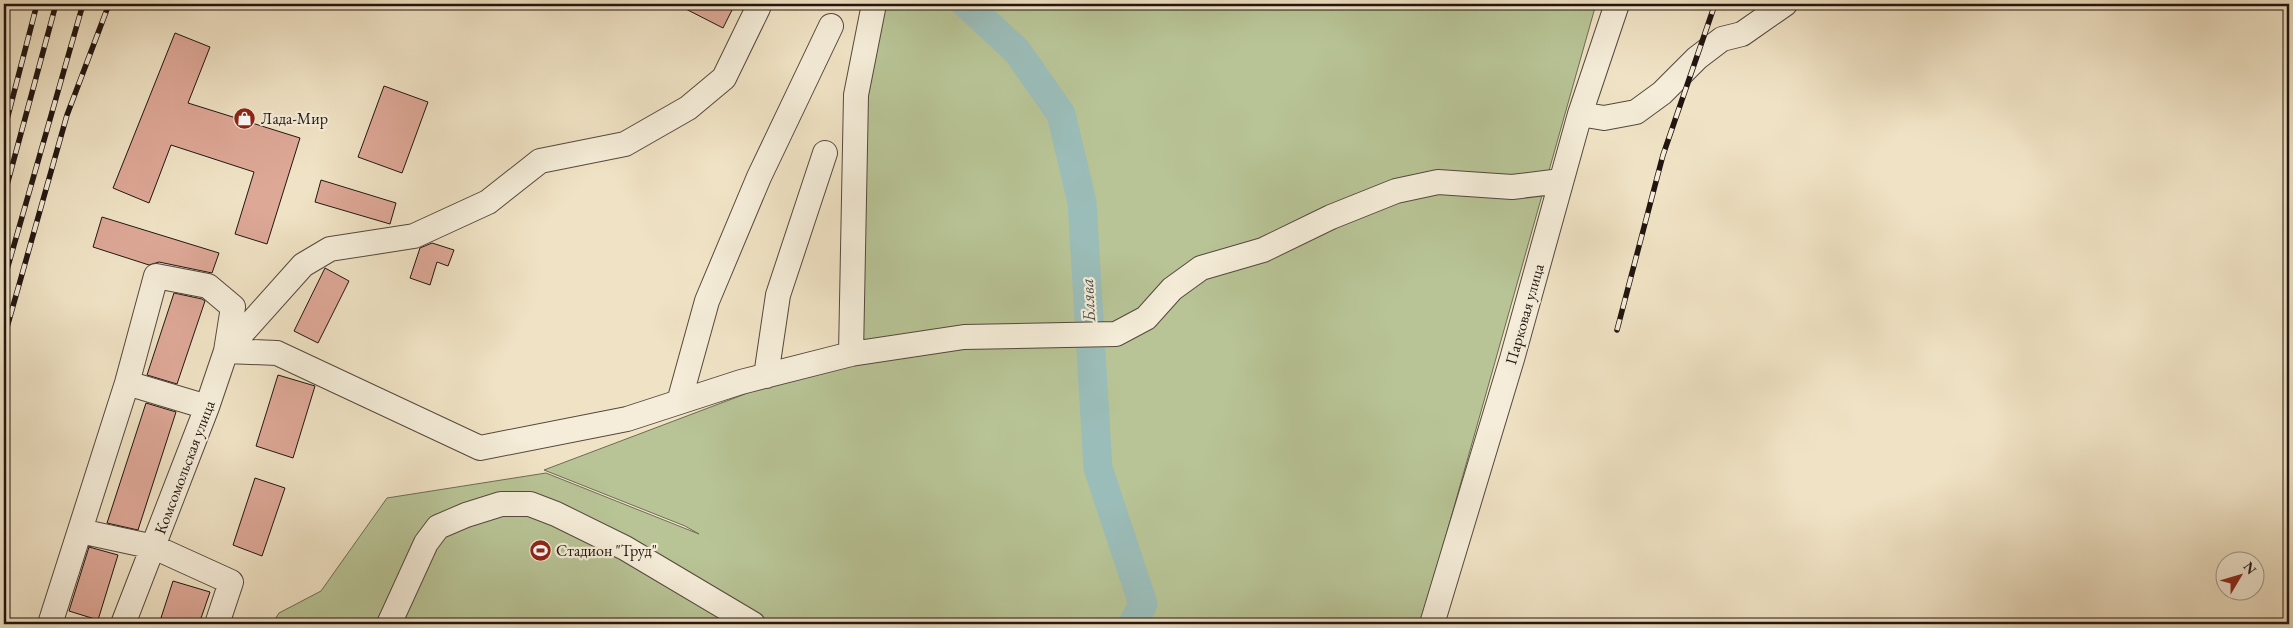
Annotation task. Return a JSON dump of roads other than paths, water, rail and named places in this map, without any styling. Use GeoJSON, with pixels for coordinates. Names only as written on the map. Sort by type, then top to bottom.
{"type":"FeatureCollection","features":[{"type":"Feature","properties":{"kind":"street"},"geometry":{"type":"LineString","coordinates":[[851,354],[856,95],[874,4]]}},
{"type":"Feature","properties":{"kind":"street","name":"Парковая улица"},"geometry":{"type":"LineString","coordinates":[[1432,624],[1512,359],[1580,114],[1617,4]]}},
{"type":"Feature","properties":{"kind":"street"},"geometry":{"type":"LineString","coordinates":[[1580,114],[1604,118],[1636,112],[1662,93],[1696,58],[1722,39],[1742,34],[1785,4]]}},
{"type":"Feature","properties":{"kind":"street"},"geometry":{"type":"LineString","coordinates":[[226,351],[304,265],[330,249],[414,236],[488,202],[540,162],[625,144],[688,108],[724,78],[758,8]]}},
{"type":"Feature","properties":{"kind":"street"},"geometry":{"type":"LineString","coordinates":[[678,402],[707,301],[759,177],[831,26]]}},
{"type":"Feature","properties":{"kind":"street"},"geometry":{"type":"LineString","coordinates":[[766,376],[778,294],[825,153]]}},
{"type":"Feature","properties":{"kind":"street"},"geometry":{"type":"LineString","coordinates":[[226,351],[277,353],[480,448],[627,418],[766,376],[851,354],[964,337],[1116,334],[1146,318],[1172,289],[1201,268],[1263,250],[1331,216],[1396,191],[1438,182],[1512,187],[1561,180]]}},
{"type":"Feature","properties":{"kind":"street","name":"Комсомольская улица"},"geometry":{"type":"LineString","coordinates":[[123,624],[207,406],[226,351],[233,307],[208,286],[156,276],[127,383]]}},
{"type":"Feature","properties":{"kind":"street"},"geometry":{"type":"LineString","coordinates":[[50,624],[127,383],[207,406]]}},
{"type":"Feature","properties":{"kind":"street"},"geometry":{"type":"LineString","coordinates":[[389,624],[426,543],[438,527],[466,515],[501,504],[530,504],[556,514],[626,548],[752,624]]}},
{"type":"Feature","properties":{"kind":"street"},"geometry":{"type":"LineString","coordinates":[[80,531],[154,547],[231,582],[216,624]]}},
{"type":"Feature","properties":{"kind":"waterway","name":"Блява"},"geometry":{"type":"LineString","coordinates":[[966,4],[1017,51],[1061,114],[1082,202],[1098,468],[1143,604],[1133,624]]}},
{"type":"Feature","properties":{"kind":"railway"},"geometry":{"type":"LineString","coordinates":[[4,131],[37,4]]}},
{"type":"Feature","properties":{"kind":"railway"},"geometry":{"type":"LineString","coordinates":[[4,196],[56,4]]}},
{"type":"Feature","properties":{"kind":"railway"},"geometry":{"type":"LineString","coordinates":[[4,280],[83,4]]}},
{"type":"Feature","properties":{"kind":"railway"},"geometry":{"type":"LineString","coordinates":[[4,338],[67,115],[109,4]]}},
{"type":"Feature","properties":{"kind":"railway"},"geometry":{"type":"LineString","coordinates":[[1617,330],[1663,155],[1715,4]]}},
{"type":"Feature","properties":{"kind":"place","name":"Лада-Мир"},"geometry":{"type":"Point","coordinates":[245,118]}},
{"type":"Feature","properties":{"kind":"place","name":"Стадион \"Труд\""},"geometry":{"type":"Point","coordinates":[540,550]}}]}
